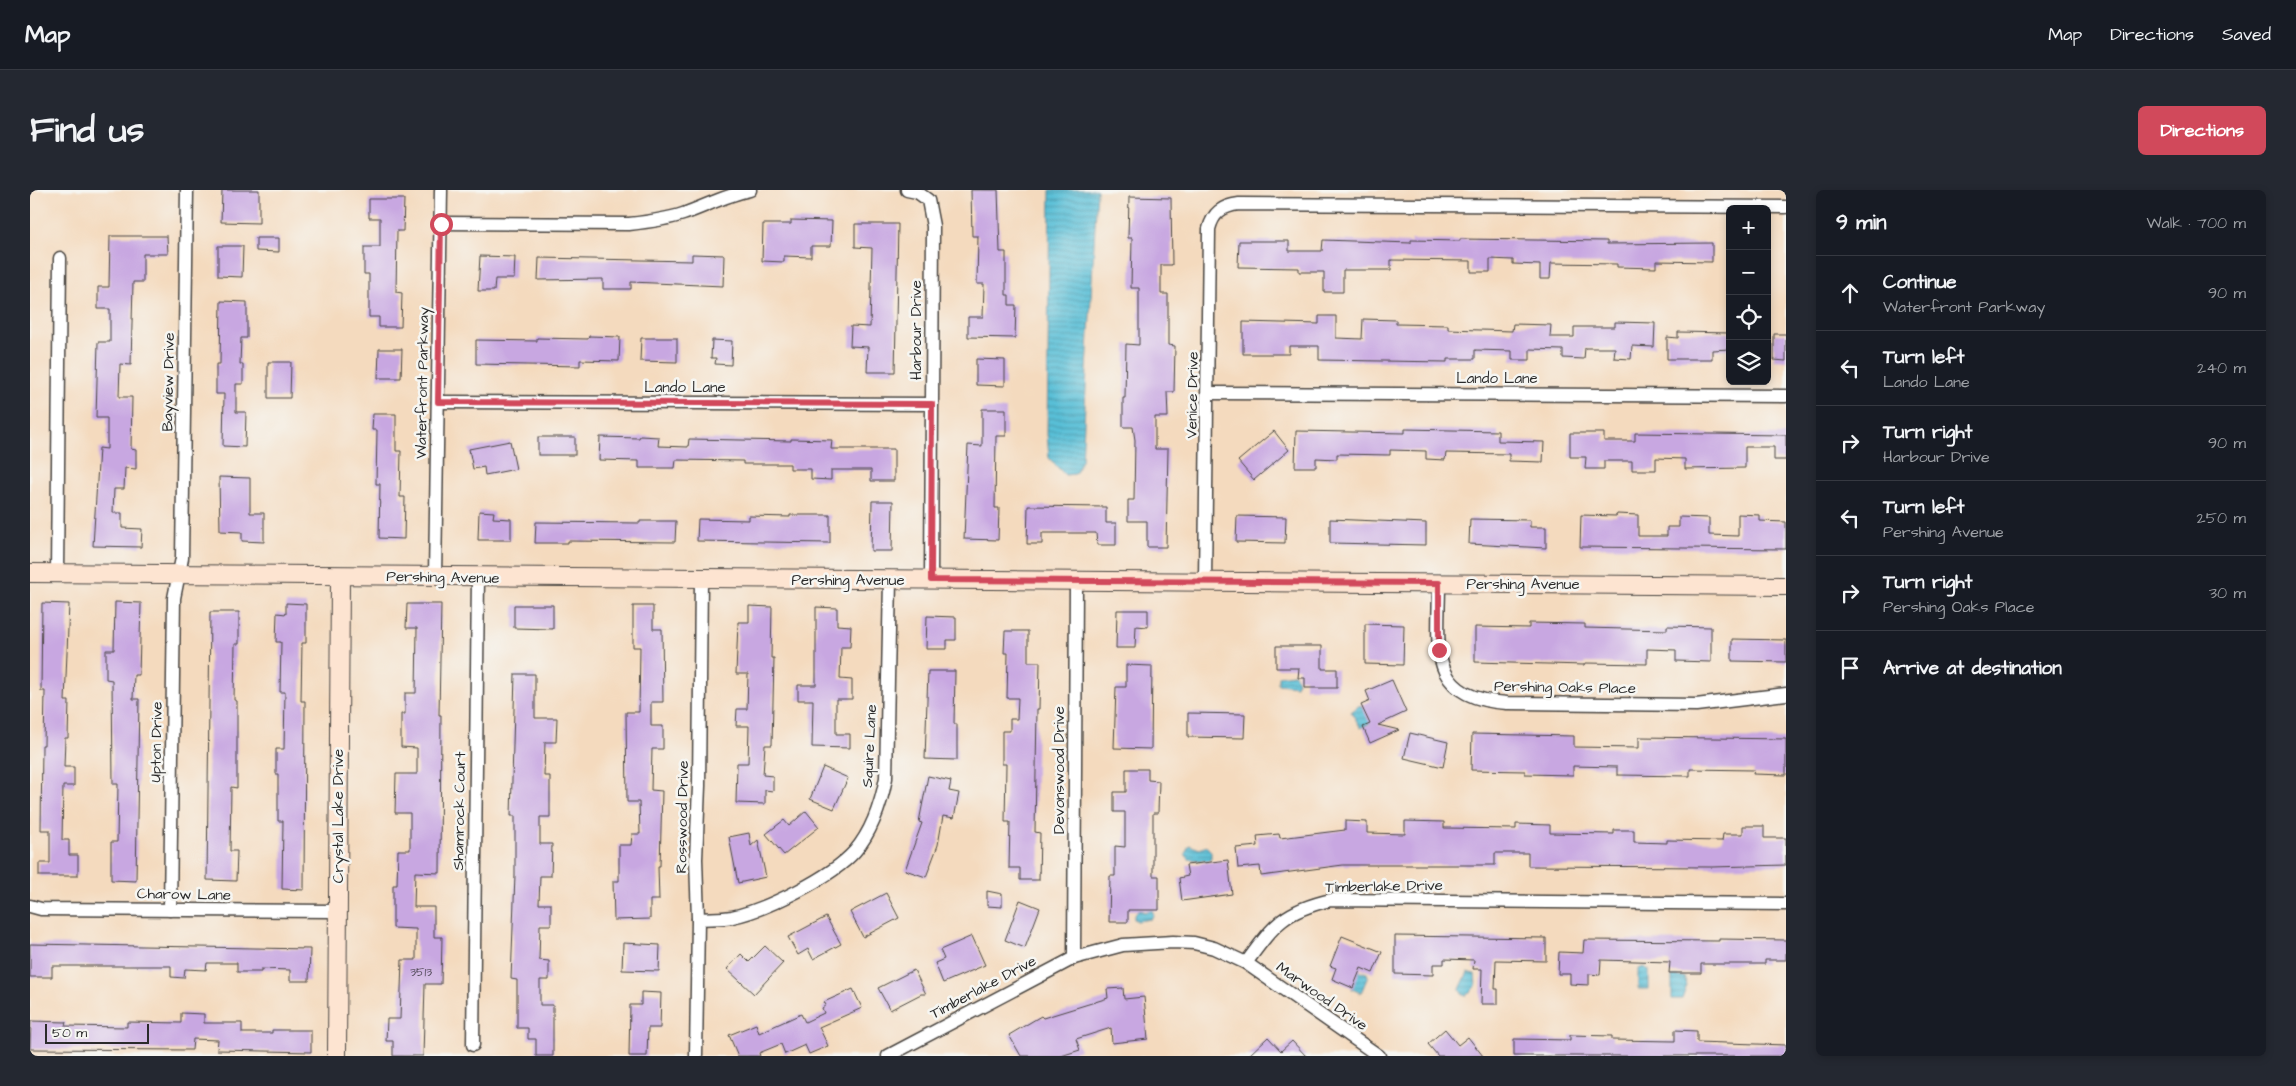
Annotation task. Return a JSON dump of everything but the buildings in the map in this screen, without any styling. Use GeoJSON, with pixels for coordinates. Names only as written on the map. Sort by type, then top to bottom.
{"type":"FeatureCollection","features":[{"type":"Feature","properties":{"kind":"street","name":"Bayview Drive"},"geometry":{"type":"LineString","coordinates":[[178,574],[182,558],[187,190]]}},
{"type":"Feature","properties":{"kind":"street","name":"Waterfront Parkway"},"geometry":{"type":"LineString","coordinates":[[435,576],[441,190]]}},
{"type":"Feature","properties":{"kind":"street"},"geometry":{"type":"LineString","coordinates":[[441,224],[629,224],[657,221],[682,214],[730,194],[750,190]]}},
{"type":"Feature","properties":{"kind":"street","name":"Harbour Drive"},"geometry":{"type":"LineString","coordinates":[[907,190],[917,192],[928,200],[933,226],[931,580]]}},
{"type":"Feature","properties":{"kind":"street","name":"Venice Drive"},"geometry":{"type":"LineString","coordinates":[[1205,582],[1209,229],[1212,219],[1217,212],[1227,206],[1238,204],[1786,207]]}},
{"type":"Feature","properties":{"kind":"street"},"geometry":{"type":"LineString","coordinates":[[57,573],[60,258]]}},
{"type":"Feature","properties":{"kind":"street","name":"Lando Lane"},"geometry":{"type":"LineString","coordinates":[[1208,392],[1786,396]]}},
{"type":"Feature","properties":{"kind":"street","name":"Lando Lane"},"geometry":{"type":"LineString","coordinates":[[438,402],[932,404]]}},
{"type":"Feature","properties":{"kind":"street","name":"Pershing Avenue"},"geometry":{"type":"LineString","coordinates":[[30,573],[435,576],[478,578],[1786,586]]}},
{"type":"Feature","properties":{"kind":"street","name":"Upton Drive"},"geometry":{"type":"LineString","coordinates":[[170,910],[174,598],[178,574]]}},
{"type":"Feature","properties":{"kind":"street","name":"Crystal Lake Drive"},"geometry":{"type":"LineString","coordinates":[[337,1056],[340,576]]}},
{"type":"Feature","properties":{"kind":"street","name":"Shamrock Court"},"geometry":{"type":"LineString","coordinates":[[473,1045],[478,578]]}},
{"type":"Feature","properties":{"kind":"street","name":"Rosswood Drive"},"geometry":{"type":"LineString","coordinates":[[696,1056],[698,919],[696,859],[699,786],[700,579]]}},
{"type":"Feature","properties":{"kind":"street","name":"Squire Lane"},"geometry":{"type":"LineString","coordinates":[[698,919],[731,917],[754,911],[815,882],[855,851],[870,828],[881,802],[886,778],[890,580]]}},
{"type":"Feature","properties":{"kind":"street","name":"Devonswood Drive"},"geometry":{"type":"LineString","coordinates":[[1074,958],[1076,582]]}},
{"type":"Feature","properties":{"kind":"street","name":"Pershing Oaks Place"},"geometry":{"type":"LineString","coordinates":[[1439,583],[1439,650],[1444,672],[1454,686],[1469,696],[1486,701],[1506,703],[1696,705],[1786,694]]}},
{"type":"Feature","properties":{"kind":"street","name":"Timberlake Drive"},"geometry":{"type":"LineString","coordinates":[[888,1056],[1074,958],[1123,945],[1172,942],[1194,943],[1214,948],[1246,963],[1272,928],[1290,914],[1308,905],[1331,900],[1786,904]]}},
{"type":"Feature","properties":{"kind":"street","name":"Charow Lane"},"geometry":{"type":"LineString","coordinates":[[30,906],[41,909],[338,912]]}},
{"type":"Feature","properties":{"kind":"street","name":"Marwood Drive"},"geometry":{"type":"LineString","coordinates":[[1246,963],[1379,1056]]}},
{"type":"Feature","properties":{"kind":"water"},"geometry":{"type":"Polygon","coordinates":[[[1050,190],[1097,190],[1082,460],[1075,474],[1065,475],[1049,458],[1047,434],[1050,190]]]}},
{"type":"Feature","properties":{"kind":"water"},"geometry":{"type":"Polygon","coordinates":[[[1295,674],[1298,681],[1296,686],[1278,684],[1278,676],[1295,674]]]}},
{"type":"Feature","properties":{"kind":"water"},"geometry":{"type":"Polygon","coordinates":[[[1360,705],[1371,722],[1361,728],[1351,712],[1360,705]]]}},
{"type":"Feature","properties":{"kind":"water"},"geometry":{"type":"Polygon","coordinates":[[[1189,845],[1200,849],[1206,846],[1211,851],[1211,858],[1207,861],[1189,859],[1185,854],[1189,845]]]}},
{"type":"Feature","properties":{"kind":"water"},"geometry":{"type":"Polygon","coordinates":[[[1151,909],[1154,914],[1151,919],[1137,921],[1134,919],[1134,914],[1139,910],[1145,912],[1151,909]]]}},
{"type":"Feature","properties":{"kind":"water"},"geometry":{"type":"Polygon","coordinates":[[[1644,967],[1649,970],[1649,989],[1638,989],[1638,969],[1644,967]]]}},
{"type":"Feature","properties":{"kind":"water"},"geometry":{"type":"Polygon","coordinates":[[[1359,971],[1367,973],[1368,976],[1361,993],[1352,989],[1359,971]]]}},
{"type":"Feature","properties":{"kind":"water"},"geometry":{"type":"Polygon","coordinates":[[[1468,972],[1475,974],[1476,986],[1466,996],[1462,994],[1460,989],[1468,972]]]}},
{"type":"Feature","properties":{"kind":"water"},"geometry":{"type":"Polygon","coordinates":[[[1672,977],[1684,977],[1687,985],[1682,999],[1672,999],[1672,977]]]}},
{"type":"Feature","properties":{"kind":"route"},"geometry":{"type":"LineString","coordinates":[[441,224],[438,402],[932,404],[931,580],[1439,583],[1439,650]]}}]}
